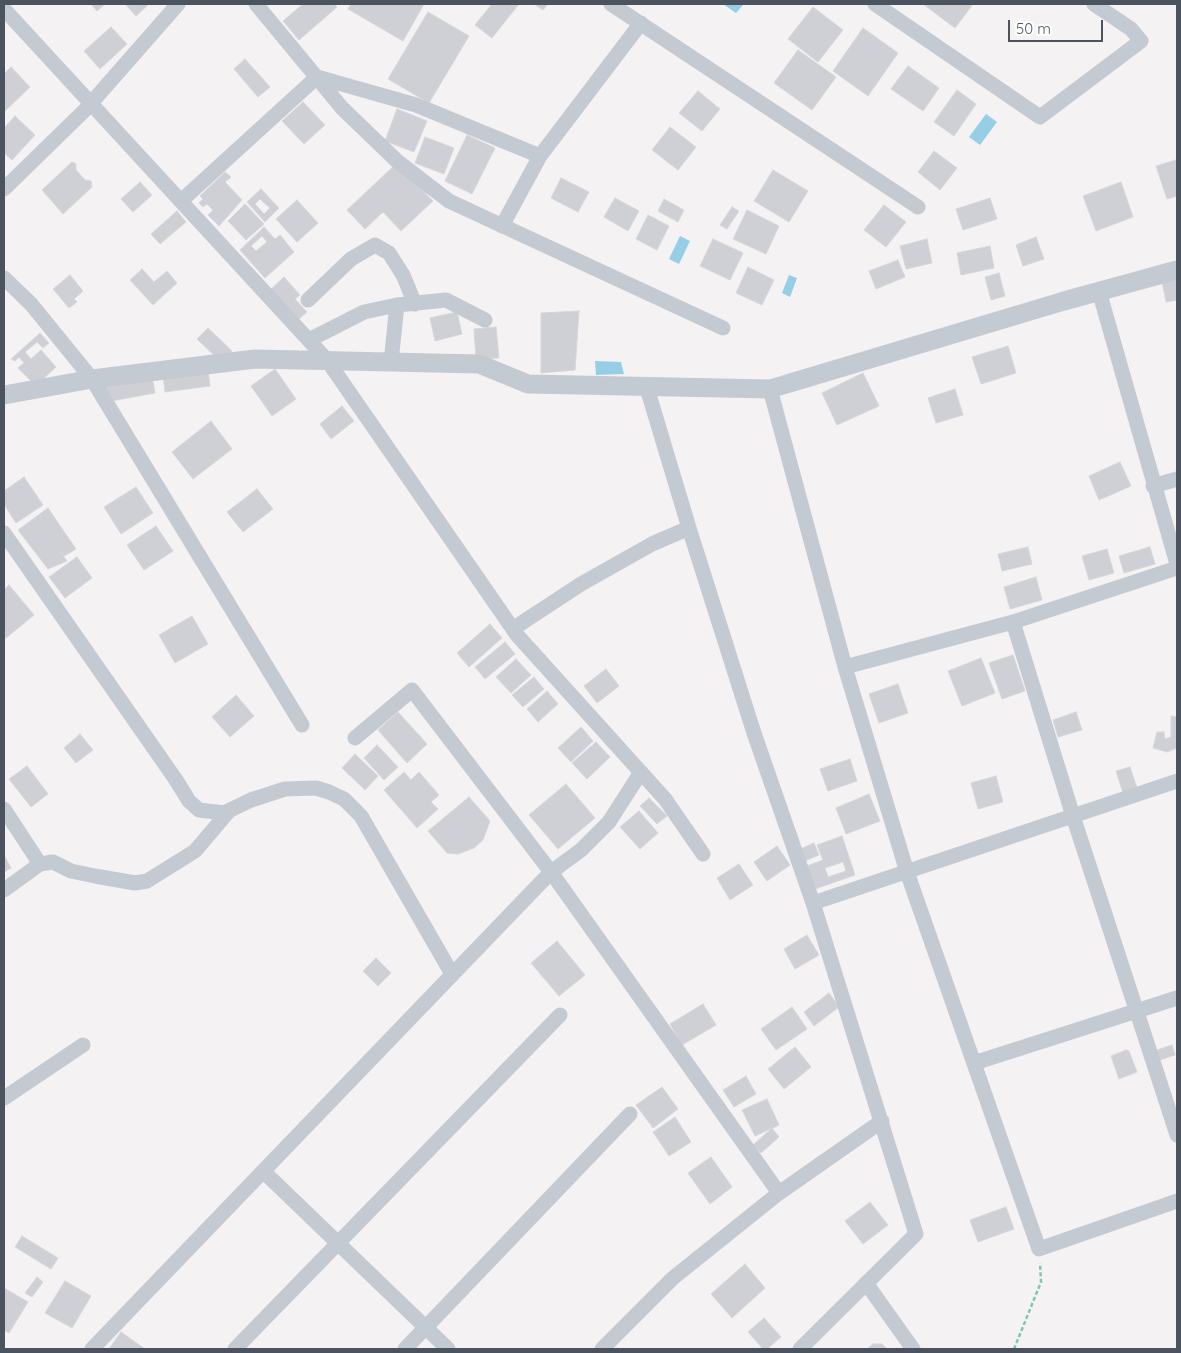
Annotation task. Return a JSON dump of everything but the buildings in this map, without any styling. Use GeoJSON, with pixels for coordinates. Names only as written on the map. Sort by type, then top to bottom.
{"type":"FeatureCollection","features":[{"type":"Feature","properties":{"kind":"street"},"geometry":{"type":"LineString","coordinates":[[4,189],[92,103],[178,4]]}},
{"type":"Feature","properties":{"kind":"street"},"geometry":{"type":"LineString","coordinates":[[256,4],[342,108],[398,161],[449,201],[723,328]]}},
{"type":"Feature","properties":{"kind":"street"},"geometry":{"type":"LineString","coordinates":[[611,4],[918,207]]}},
{"type":"Feature","properties":{"kind":"street"},"geometry":{"type":"LineString","coordinates":[[875,4],[1040,117],[1142,41],[1131,29],[1094,4]]}},
{"type":"Feature","properties":{"kind":"street"},"geometry":{"type":"LineString","coordinates":[[4,10],[92,103],[327,360],[514,628],[517,635],[665,799],[703,854]]}},
{"type":"Feature","properties":{"kind":"street"},"geometry":{"type":"LineString","coordinates":[[502,226],[540,156],[641,23]]}},
{"type":"Feature","properties":{"kind":"street"},"geometry":{"type":"LineString","coordinates":[[181,201],[317,77]]}},
{"type":"Feature","properties":{"kind":"street"},"geometry":{"type":"LineString","coordinates":[[317,77],[416,105],[540,156]]}},
{"type":"Feature","properties":{"kind":"street"},"geometry":{"type":"LineString","coordinates":[[308,300],[351,259],[375,245],[389,254],[403,275],[415,304]]}},
{"type":"Feature","properties":{"kind":"street"},"geometry":{"type":"LineString","coordinates":[[4,395],[92,379],[255,358],[480,364],[528,384],[647,388],[770,389],[1099,291],[1177,270]]}},
{"type":"Feature","properties":{"kind":"street"},"geometry":{"type":"LineString","coordinates":[[4,278],[31,304],[92,379],[302,725]]}},
{"type":"Feature","properties":{"kind":"street"},"geometry":{"type":"LineString","coordinates":[[1099,291],[1153,486],[1177,564]]}},
{"type":"Feature","properties":{"kind":"street"},"geometry":{"type":"LineString","coordinates":[[308,340],[364,312],[397,305],[446,300],[484,320]]}},
{"type":"Feature","properties":{"kind":"street"},"geometry":{"type":"LineString","coordinates":[[391,362],[397,305]]}},
{"type":"Feature","properties":{"kind":"street"},"geometry":{"type":"LineString","coordinates":[[647,388],[754,733],[813,903],[916,1234],[800,1349]]}},
{"type":"Feature","properties":{"kind":"street"},"geometry":{"type":"LineString","coordinates":[[770,389],[844,667],[907,872],[1039,1249],[1177,1201]]}},
{"type":"Feature","properties":{"kind":"street"},"geometry":{"type":"LineString","coordinates":[[1153,486],[1177,479]]}},
{"type":"Feature","properties":{"kind":"street"},"geometry":{"type":"LineString","coordinates":[[514,628],[581,584],[652,544],[689,528]]}},
{"type":"Feature","properties":{"kind":"street"},"geometry":{"type":"LineString","coordinates":[[4,533],[189,801],[199,810],[224,813],[251,800],[285,789],[316,788],[344,799],[361,816],[452,974]]}},
{"type":"Feature","properties":{"kind":"street"},"geometry":{"type":"LineString","coordinates":[[844,667],[1013,622],[1177,568]]}},
{"type":"Feature","properties":{"kind":"street"},"geometry":{"type":"LineString","coordinates":[[1013,622],[1073,816],[1177,1135]]}},
{"type":"Feature","properties":{"kind":"street"},"geometry":{"type":"LineString","coordinates":[[355,738],[412,690],[551,872],[779,1193]]}},
{"type":"Feature","properties":{"kind":"street"},"geometry":{"type":"LineString","coordinates":[[92,1349],[551,872],[581,850],[609,822],[641,772]]}},
{"type":"Feature","properties":{"kind":"street"},"geometry":{"type":"LineString","coordinates":[[813,903],[1177,781]]}},
{"type":"Feature","properties":{"kind":"street"},"geometry":{"type":"LineString","coordinates":[[4,809],[40,864]]}},
{"type":"Feature","properties":{"kind":"street"},"geometry":{"type":"LineString","coordinates":[[4,890],[40,864],[53,862],[71,871],[135,883],[147,882],[195,850],[229,810]]}},
{"type":"Feature","properties":{"kind":"street"},"geometry":{"type":"LineString","coordinates":[[974,1063],[1177,998]]}},
{"type":"Feature","properties":{"kind":"street"},"geometry":{"type":"LineString","coordinates":[[235,1349],[337,1242],[560,1015]]}},
{"type":"Feature","properties":{"kind":"street"},"geometry":{"type":"LineString","coordinates":[[4,1098],[83,1045]]}},
{"type":"Feature","properties":{"kind":"street"},"geometry":{"type":"LineString","coordinates":[[405,1349],[630,1114]]}},
{"type":"Feature","properties":{"kind":"street"},"geometry":{"type":"LineString","coordinates":[[602,1349],[673,1278],[779,1193],[882,1121]]}},
{"type":"Feature","properties":{"kind":"street"},"geometry":{"type":"LineString","coordinates":[[263,1171],[448,1349]]}},
{"type":"Feature","properties":{"kind":"street"},"geometry":{"type":"LineString","coordinates":[[866,1284],[912,1349]]}},
{"type":"Feature","properties":{"kind":"path"},"geometry":{"type":"LineString","coordinates":[[1014,1349],[1041,1282],[1039,1249]]}},
{"type":"Feature","properties":{"kind":"water"},"geometry":{"type":"Polygon","coordinates":[[[723,4],[744,4],[736,13],[723,4]]]}},
{"type":"Feature","properties":{"kind":"water"},"geometry":{"type":"Polygon","coordinates":[[[986,114],[997,122],[980,145],[969,137],[986,114]]]}},
{"type":"Feature","properties":{"kind":"water"},"geometry":{"type":"Polygon","coordinates":[[[680,236],[690,241],[679,264],[669,259],[680,236]]]}},
{"type":"Feature","properties":{"kind":"water"},"geometry":{"type":"Polygon","coordinates":[[[789,275],[797,278],[790,297],[782,293],[789,275]]]}},
{"type":"Feature","properties":{"kind":"water"},"geometry":{"type":"Polygon","coordinates":[[[595,361],[621,362],[624,374],[596,375],[595,361]]]}}]}
